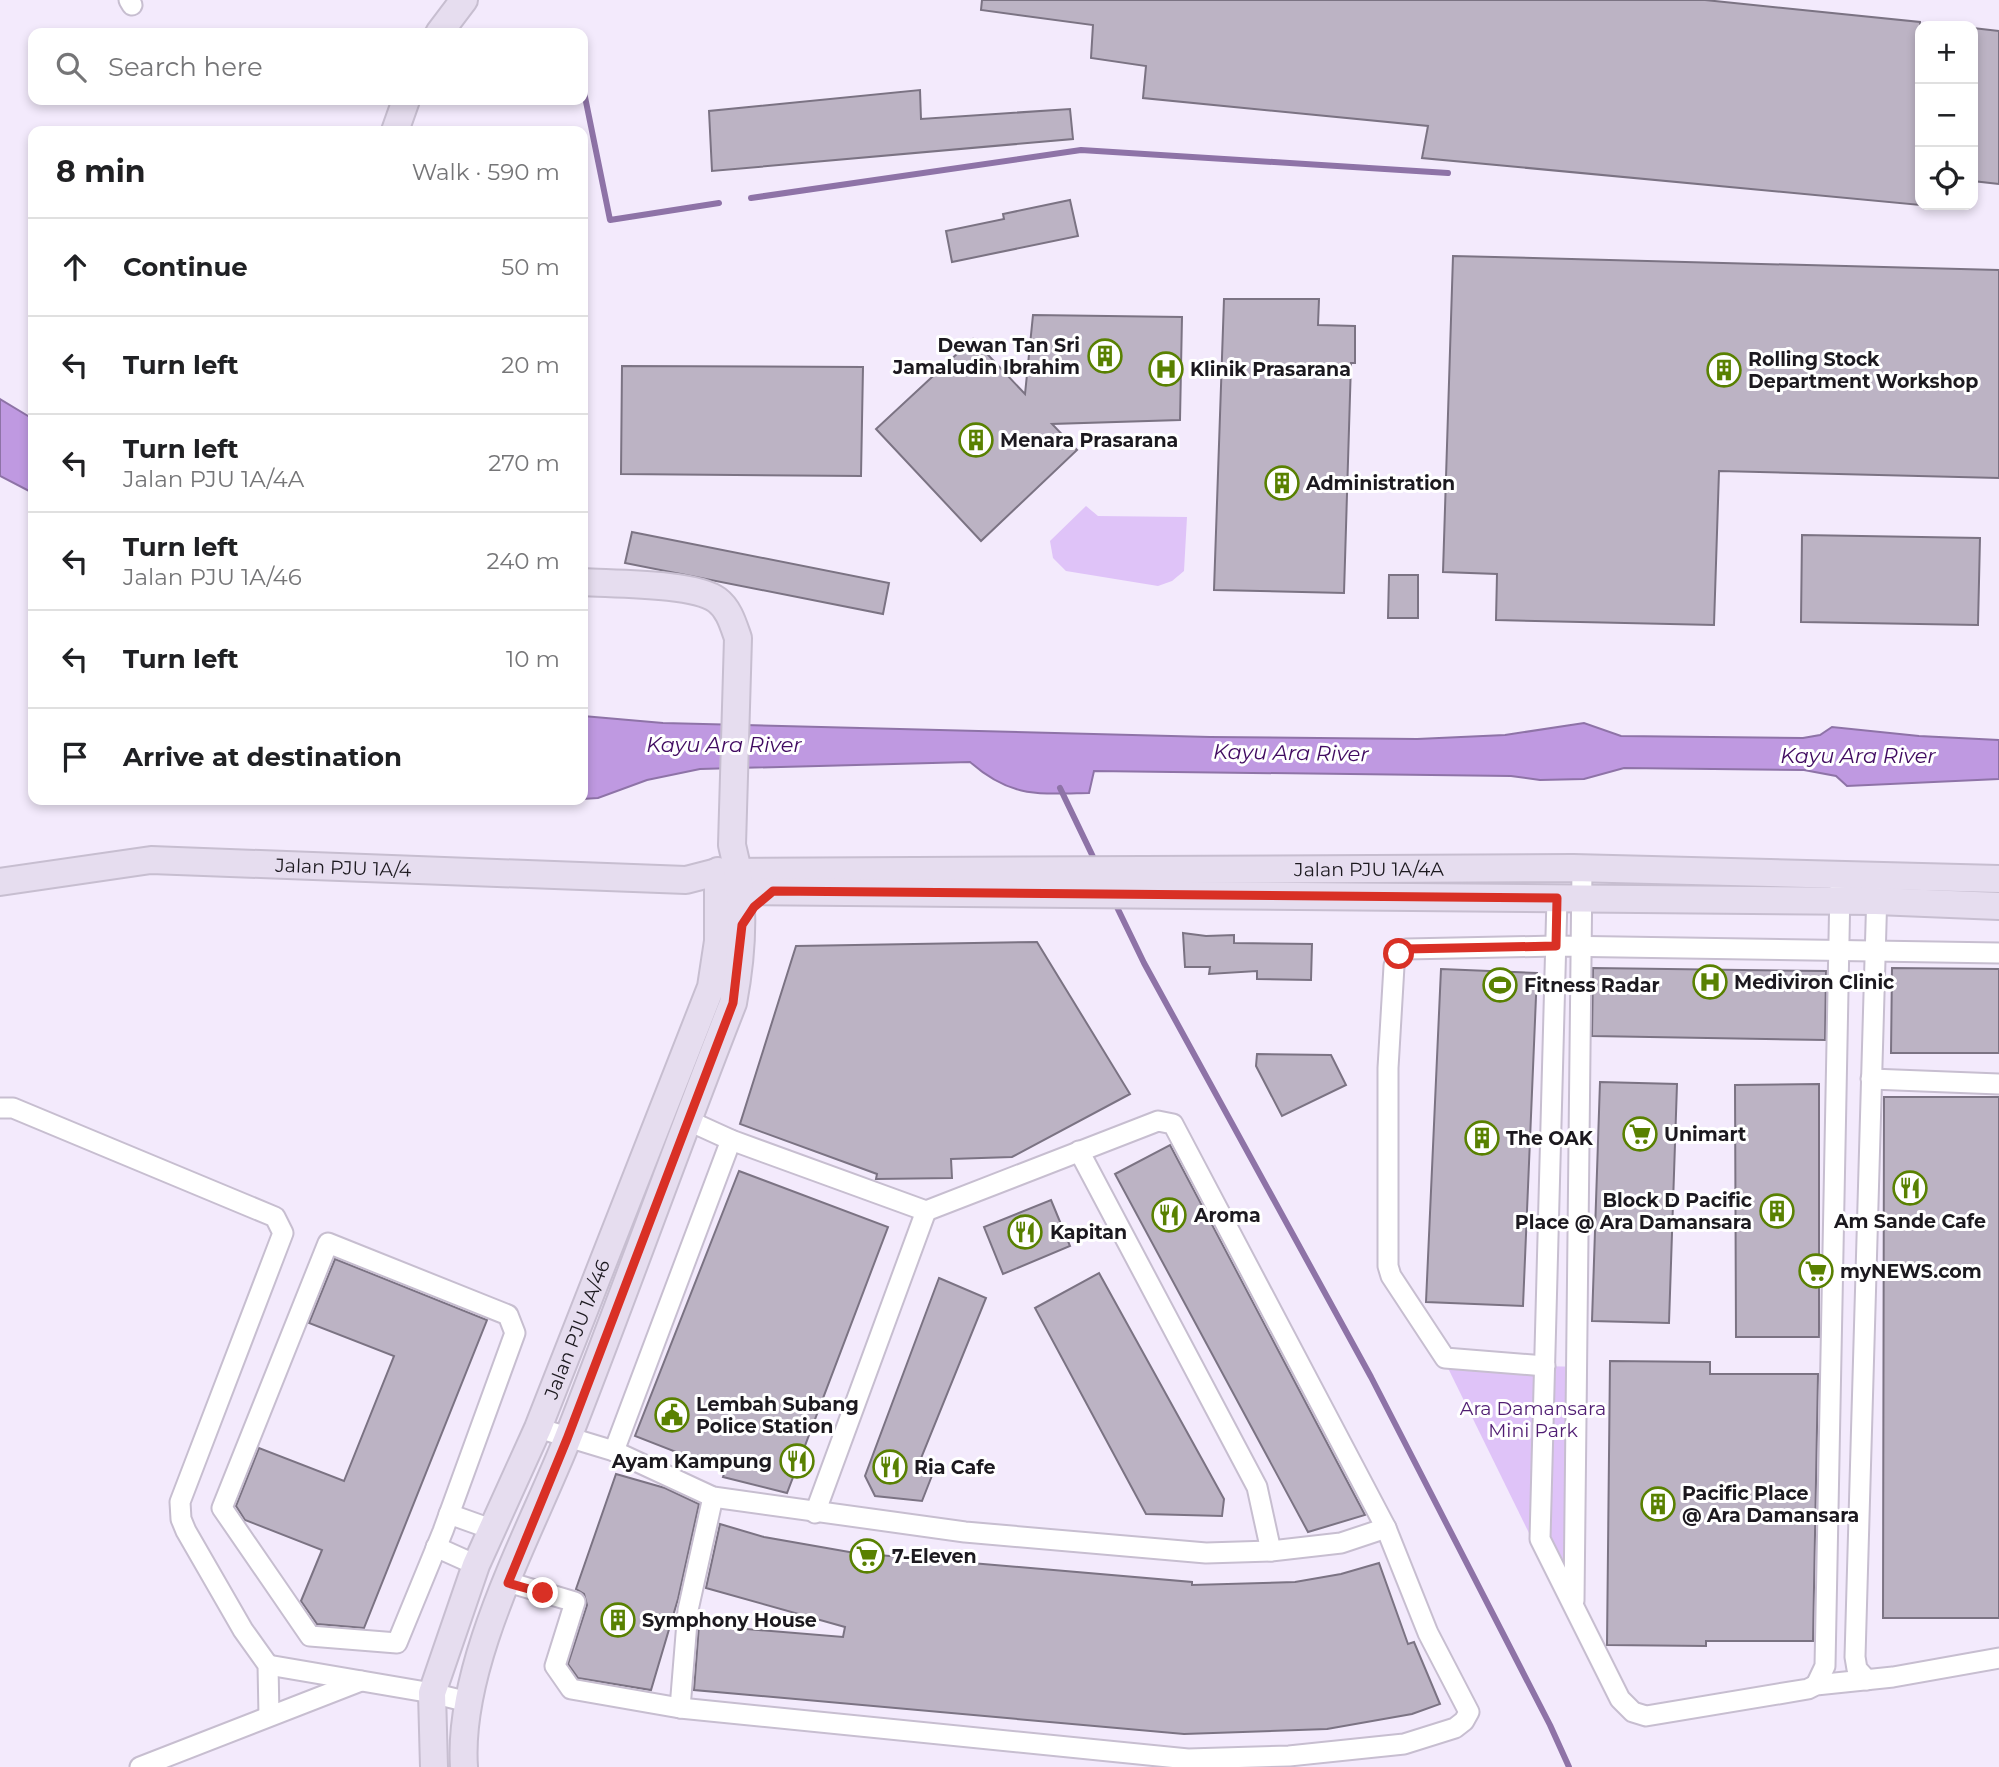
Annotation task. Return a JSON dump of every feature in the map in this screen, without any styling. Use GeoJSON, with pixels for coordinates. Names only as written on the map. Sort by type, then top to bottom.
{"type":"FeatureCollection","features":[{"type":"Feature","properties":{"kind":"street"},"geometry":{"type":"LineString","coordinates":[[443,28],[464,0]]}},
{"type":"Feature","properties":{"kind":"street"},"geometry":{"type":"LineString","coordinates":[[397,126],[404,105]]}},
{"type":"Feature","properties":{"kind":"street"},"geometry":{"type":"LineString","coordinates":[[588,582],[697,590],[716,599],[725,608],[738,638],[729,882]]}},
{"type":"Feature","properties":{"kind":"street","name":"Jalan PJU 1A/4"},"geometry":{"type":"LineString","coordinates":[[0,882],[151,860],[729,882]]}},
{"type":"Feature","properties":{"kind":"street"},"geometry":{"type":"LineString","coordinates":[[1582,869],[1569,898],[1556,946],[1540,1539],[1620,1699],[1639,1714],[1646,1716],[1808,1689],[1816,1685],[1867,1680],[1999,1658]]}},
{"type":"Feature","properties":{"kind":"street","name":"Jalan PJU 1A/4A"},"geometry":{"type":"LineString","coordinates":[[1152,883],[1582,869],[1840,888]]}},
{"type":"Feature","properties":{"kind":"street","name":"Jalan PJU 1A/4A"},"geometry":{"type":"LineString","coordinates":[[729,882],[1152,883],[1569,898],[1877,888],[1999,879]]}},
{"type":"Feature","properties":{"kind":"street","name":"Jalan PJU 1A/4A"},"geometry":{"type":"LineString","coordinates":[[729,882],[773,891],[1086,882]]}},
{"type":"Feature","properties":{"kind":"street","name":"Jalan PJU 1A/46"},"geometry":{"type":"LineString","coordinates":[[464,1767],[463,1746],[468,1702],[488,1634],[567,1439],[733,1003],[742,925],[729,882]]}},
{"type":"Feature","properties":{"kind":"street","name":"Jalan PJU 1A/46"},"geometry":{"type":"LineString","coordinates":[[434,1767],[432,1693],[491,1529],[538,1428],[711,987],[729,882]]}},
{"type":"Feature","properties":{"kind":"street"},"geometry":{"type":"LineString","coordinates":[[1816,1685],[1825,1667],[1840,888]]}},
{"type":"Feature","properties":{"kind":"street"},"geometry":{"type":"LineString","coordinates":[[1867,1680],[1857,1669],[1855,1657],[1877,888]]}},
{"type":"Feature","properties":{"kind":"street","name":"Jalan PJU 1A/4A"},"geometry":{"type":"LineString","coordinates":[[1877,888],[1999,906]]}},
{"type":"Feature","properties":{"kind":"street"},"geometry":{"type":"LineString","coordinates":[[742,925],[754,907],[773,891]]}},
{"type":"Feature","properties":{"kind":"street"},"geometry":{"type":"LineString","coordinates":[[1569,898],[1581,947],[1573,1605]]}},
{"type":"Feature","properties":{"kind":"street"},"geometry":{"type":"LineString","coordinates":[[1545,1366],[1445,1358],[1391,1276],[1388,1266],[1388,1068],[1394,966],[1399,954],[1406,949],[1556,946],[1999,953]]}},
{"type":"Feature","properties":{"kind":"street"},"geometry":{"type":"LineString","coordinates":[[1871,1079],[1999,1084]]}},
{"type":"Feature","properties":{"kind":"street"},"geometry":{"type":"LineString","coordinates":[[0,1108],[13,1108],[275,1217],[281,1222],[283,1233],[180,1502],[181,1520],[186,1531],[243,1630],[268,1665],[269,1716]]}},
{"type":"Feature","properties":{"kind":"street"},"geometry":{"type":"LineString","coordinates":[[508,1583],[575,1602],[555,1666],[571,1689],[680,1708],[1188,1759],[1289,1756],[1404,1744],[1455,1728],[1464,1721],[1469,1712],[1428,1633],[1386,1528],[1173,1124],[1158,1121],[926,1211],[731,1140],[687,1120]]}},
{"type":"Feature","properties":{"kind":"street"},"geometry":{"type":"LineString","coordinates":[[614,1451],[731,1140]]}},
{"type":"Feature","properties":{"kind":"street"},"geometry":{"type":"LineString","coordinates":[[1079,1152],[1257,1487],[1271,1551]]}},
{"type":"Feature","properties":{"kind":"street"},"geometry":{"type":"LineString","coordinates":[[815,1513],[926,1211]]}},
{"type":"Feature","properties":{"kind":"street"},"geometry":{"type":"LineString","coordinates":[[328,1243],[508,1315],[515,1333],[436,1547],[397,1643],[310,1636],[222,1508],[328,1243]]}},
{"type":"Feature","properties":{"kind":"street"},"geometry":{"type":"LineString","coordinates":[[538,1428],[567,1439],[614,1451],[713,1497],[965,1532],[1193,1552],[1271,1551],[1342,1543],[1386,1528]]}},
{"type":"Feature","properties":{"kind":"street"},"geometry":{"type":"LineString","coordinates":[[680,1708],[688,1610],[713,1497]]}},
{"type":"Feature","properties":{"kind":"street"},"geometry":{"type":"LineString","coordinates":[[449,1514],[491,1529]]}},
{"type":"Feature","properties":{"kind":"street"},"geometry":{"type":"LineString","coordinates":[[436,1547],[477,1565]]}},
{"type":"Feature","properties":{"kind":"street"},"geometry":{"type":"LineString","coordinates":[[268,1665],[432,1693],[468,1702]]}},
{"type":"Feature","properties":{"kind":"street"},"geometry":{"type":"LineString","coordinates":[[140,1767],[361,1681]]}},
{"type":"Feature","properties":{"kind":"green space"},"geometry":{"type":"Polygon","coordinates":[[[1086,506],[1098,516],[1187,517],[1184,571],[1172,581],[1158,586],[1066,571],[1053,558],[1050,541],[1086,506]]]}},
{"type":"Feature","properties":{"kind":"green space","name":"Ara Damansara Mini Park"},"geometry":{"type":"Polygon","coordinates":[[[1446,1364],[1588,1367],[1582,1641],[1446,1364]]]}},
{"type":"Feature","properties":{"kind":"water"},"geometry":{"type":"Polygon","coordinates":[[[0,399],[28,416],[28,490],[0,476],[0,399]]]}},
{"type":"Feature","properties":{"kind":"water","name":"Kayu Ara River"},"geometry":{"type":"Polygon","coordinates":[[[588,716],[663,723],[1210,737],[1417,739],[1505,735],[1584,723],[1621,736],[1803,738],[1820,735],[1832,727],[1919,736],[1999,740],[1999,779],[1847,786],[1836,776],[1804,770],[1624,768],[1584,779],[1540,780],[1511,776],[1094,771],[1089,793],[1055,794],[1012,788],[985,774],[970,762],[700,769],[647,780],[598,798],[588,799],[588,716]]]}},
{"type":"Feature","properties":{"kind":"building"},"geometry":{"type":"Polygon","coordinates":[[[982,0],[1705,0],[1915,21],[1915,205],[1422,158],[1428,126],[1143,98],[1146,66],[1091,58],[1093,25],[981,10],[982,0]]]}},
{"type":"Feature","properties":{"kind":"building"},"geometry":{"type":"Polygon","coordinates":[[[1978,29],[1999,31],[1999,184],[1978,182],[1978,29]]]}},
{"type":"Feature","properties":{"kind":"building"},"geometry":{"type":"Polygon","coordinates":[[[920,90],[921,119],[1070,109],[1073,139],[712,171],[709,111],[920,90]]]}},
{"type":"Feature","properties":{"kind":"building"},"geometry":{"type":"Polygon","coordinates":[[[1070,200],[1078,236],[952,262],[946,231],[1004,219],[1003,214],[1070,200]]]}},
{"type":"Feature","properties":{"kind":"building","name":"Rolling Stock Department Workshop"},"geometry":{"type":"Polygon","coordinates":[[[1453,256],[1999,270],[1999,478],[1719,471],[1714,625],[1496,620],[1497,574],[1443,572],[1453,256]]]}},
{"type":"Feature","properties":{"kind":"building","name":"Administration"},"geometry":{"type":"Polygon","coordinates":[[[1224,299],[1319,299],[1318,325],[1355,326],[1355,363],[1351,363],[1344,593],[1214,590],[1224,299]]]}},
{"type":"Feature","properties":{"kind":"building"},"geometry":{"type":"Polygon","coordinates":[[[1033,315],[1182,317],[1180,420],[1052,424],[1077,450],[981,541],[876,429],[973,339],[1025,394],[1033,315]]]}},
{"type":"Feature","properties":{"kind":"building"},"geometry":{"type":"Polygon","coordinates":[[[622,366],[863,367],[861,476],[621,474],[622,366]]]}},
{"type":"Feature","properties":{"kind":"building"},"geometry":{"type":"Polygon","coordinates":[[[632,532],[889,583],[883,614],[625,563],[632,532]]]}},
{"type":"Feature","properties":{"kind":"building"},"geometry":{"type":"Polygon","coordinates":[[[1802,535],[1980,538],[1978,625],[1801,622],[1802,535]]]}},
{"type":"Feature","properties":{"kind":"building"},"geometry":{"type":"Polygon","coordinates":[[[1389,575],[1418,575],[1418,618],[1388,618],[1389,575]]]}},
{"type":"Feature","properties":{"kind":"building"},"geometry":{"type":"Polygon","coordinates":[[[1183,933],[1234,935],[1234,943],[1312,944],[1311,980],[1257,979],[1257,971],[1209,974],[1210,967],[1185,967],[1183,933]]]}},
{"type":"Feature","properties":{"kind":"building"},"geometry":{"type":"Polygon","coordinates":[[[1037,942],[1130,1094],[1012,1157],[951,1159],[952,1178],[876,1179],[877,1174],[740,1124],[796,946],[1037,942]]]}},
{"type":"Feature","properties":{"kind":"building"},"geometry":{"type":"Polygon","coordinates":[[[1593,968],[1826,971],[1825,1040],[1592,1036],[1593,968]]]}},
{"type":"Feature","properties":{"kind":"building"},"geometry":{"type":"Polygon","coordinates":[[[1892,968],[1999,969],[1999,1053],[1891,1053],[1892,968]]]}},
{"type":"Feature","properties":{"kind":"building","name":"The OAK"},"geometry":{"type":"Polygon","coordinates":[[[1441,969],[1537,973],[1523,1306],[1426,1302],[1441,969]]]}},
{"type":"Feature","properties":{"kind":"building"},"geometry":{"type":"Polygon","coordinates":[[[1257,1054],[1331,1055],[1346,1085],[1282,1116],[1256,1066],[1257,1054]]]}},
{"type":"Feature","properties":{"kind":"building"},"geometry":{"type":"Polygon","coordinates":[[[1600,1082],[1677,1084],[1669,1323],[1592,1321],[1600,1082]]]}},
{"type":"Feature","properties":{"kind":"building","name":"Block D Pacific Place @ Ara Damansara"},"geometry":{"type":"Polygon","coordinates":[[[1819,1084],[1819,1337],[1736,1337],[1735,1085],[1819,1084]]]}},
{"type":"Feature","properties":{"kind":"building"},"geometry":{"type":"Polygon","coordinates":[[[1884,1097],[1999,1097],[1999,1618],[1883,1618],[1884,1097]]]}},
{"type":"Feature","properties":{"kind":"building"},"geometry":{"type":"Polygon","coordinates":[[[1170,1145],[1365,1515],[1308,1532],[1115,1174],[1170,1145]]]}},
{"type":"Feature","properties":{"kind":"building"},"geometry":{"type":"Polygon","coordinates":[[[739,1171],[888,1227],[787,1493],[723,1477],[725,1471],[635,1436],[739,1171]]]}},
{"type":"Feature","properties":{"kind":"building"},"geometry":{"type":"Polygon","coordinates":[[[1051,1200],[1070,1246],[1003,1274],[984,1227],[1051,1200]]]}},
{"type":"Feature","properties":{"kind":"building"},"geometry":{"type":"Polygon","coordinates":[[[335,1259],[487,1320],[364,1628],[317,1624],[301,1601],[322,1550],[245,1520],[236,1506],[259,1448],[344,1481],[394,1356],[309,1323],[335,1259]]]}},
{"type":"Feature","properties":{"kind":"building"},"geometry":{"type":"Polygon","coordinates":[[[1099,1273],[1224,1499],[1222,1516],[1146,1514],[1035,1308],[1099,1273]]]}},
{"type":"Feature","properties":{"kind":"building"},"geometry":{"type":"Polygon","coordinates":[[[939,1278],[986,1298],[917,1468],[933,1473],[922,1501],[875,1496],[865,1476],[939,1278]]]}},
{"type":"Feature","properties":{"kind":"building"},"geometry":{"type":"Polygon","coordinates":[[[1610,1361],[1710,1362],[1710,1374],[1818,1374],[1813,1641],[1706,1641],[1706,1646],[1607,1645],[1610,1361]]]}},
{"type":"Feature","properties":{"kind":"building","name":"Symphony House"},"geometry":{"type":"Polygon","coordinates":[[[616,1474],[665,1488],[699,1504],[678,1599],[651,1690],[578,1678],[568,1664],[587,1605],[584,1594],[576,1589],[616,1474]]]}},
{"type":"Feature","properties":{"kind":"building"},"geometry":{"type":"Polygon","coordinates":[[[720,1524],[764,1537],[855,1553],[1192,1582],[1192,1585],[1295,1582],[1341,1574],[1379,1563],[1408,1644],[1414,1642],[1440,1704],[1412,1714],[1327,1729],[1184,1734],[694,1690],[699,1625],[843,1637],[845,1627],[706,1588],[720,1524]]]}},
{"type":"Feature","properties":{"kind":"waterway"},"geometry":{"type":"LineString","coordinates":[[587,105],[610,220],[719,203]]}},
{"type":"Feature","properties":{"kind":"waterway"},"geometry":{"type":"LineString","coordinates":[[751,198],[1081,150],[1448,173]]}},
{"type":"Feature","properties":{"kind":"waterway"},"geometry":{"type":"LineString","coordinates":[[1060,788],[1096,863]]}},
{"type":"Feature","properties":{"kind":"waterway"},"geometry":{"type":"LineString","coordinates":[[1114,901],[1144,963],[1371,1377],[1569,1767]]}},
{"type":"Feature","properties":{"kind":"place","name":"Dewan Tan Sri Jamaludin Ibrahim"},"geometry":{"type":"Point","coordinates":[1105,356]}},
{"type":"Feature","properties":{"kind":"place","name":"Klinik Prasarana"},"geometry":{"type":"Point","coordinates":[1166,369]}},
{"type":"Feature","properties":{"kind":"place","name":"Rolling Stock Department Workshop"},"geometry":{"type":"Point","coordinates":[1724,370]}},
{"type":"Feature","properties":{"kind":"place","name":"Menara Prasarana"},"geometry":{"type":"Point","coordinates":[976,440]}},
{"type":"Feature","properties":{"kind":"place","name":"Administration"},"geometry":{"type":"Point","coordinates":[1282,483]}},
{"type":"Feature","properties":{"kind":"place","name":"Mediviron Clinic"},"geometry":{"type":"Point","coordinates":[1710,982]}},
{"type":"Feature","properties":{"kind":"place","name":"Fitness Radar"},"geometry":{"type":"Point","coordinates":[1500,985]}},
{"type":"Feature","properties":{"kind":"place","name":"Unimart"},"geometry":{"type":"Point","coordinates":[1640,1134]}},
{"type":"Feature","properties":{"kind":"place","name":"The OAK"},"geometry":{"type":"Point","coordinates":[1482,1138]}},
{"type":"Feature","properties":{"kind":"place","name":"Am Sande Cafe"},"geometry":{"type":"Point","coordinates":[1910,1188]}},
{"type":"Feature","properties":{"kind":"place","name":"Block D Pacific Place @ Ara Damansara"},"geometry":{"type":"Point","coordinates":[1777,1211]}},
{"type":"Feature","properties":{"kind":"place","name":"Aroma"},"geometry":{"type":"Point","coordinates":[1169,1215]}},
{"type":"Feature","properties":{"kind":"place","name":"Kapitan"},"geometry":{"type":"Point","coordinates":[1025,1232]}},
{"type":"Feature","properties":{"kind":"place","name":"myNEWS.com"},"geometry":{"type":"Point","coordinates":[1816,1271]}},
{"type":"Feature","properties":{"kind":"place","name":"Lembah Subang Police Station"},"geometry":{"type":"Point","coordinates":[672,1415]}},
{"type":"Feature","properties":{"kind":"place","name":"Ayam Kampung"},"geometry":{"type":"Point","coordinates":[797,1461]}},
{"type":"Feature","properties":{"kind":"place","name":"Ria Cafe"},"geometry":{"type":"Point","coordinates":[890,1467]}},
{"type":"Feature","properties":{"kind":"place","name":"Pacific Place @ Ara Damansara"},"geometry":{"type":"Point","coordinates":[1658,1504]}},
{"type":"Feature","properties":{"kind":"place","name":"7-Eleven"},"geometry":{"type":"Point","coordinates":[867,1556]}},
{"type":"Feature","properties":{"kind":"place","name":"Symphony House"},"geometry":{"type":"Point","coordinates":[618,1620]}},
{"type":"Feature","properties":{"kind":"route"},"geometry":{"type":"LineString","coordinates":[[543,1593],[508,1583],[567,1439],[733,1003],[741,954],[742,925],[754,907],[773,891],[1557,898],[1556,946],[1406,949],[1399,954]]}}]}
